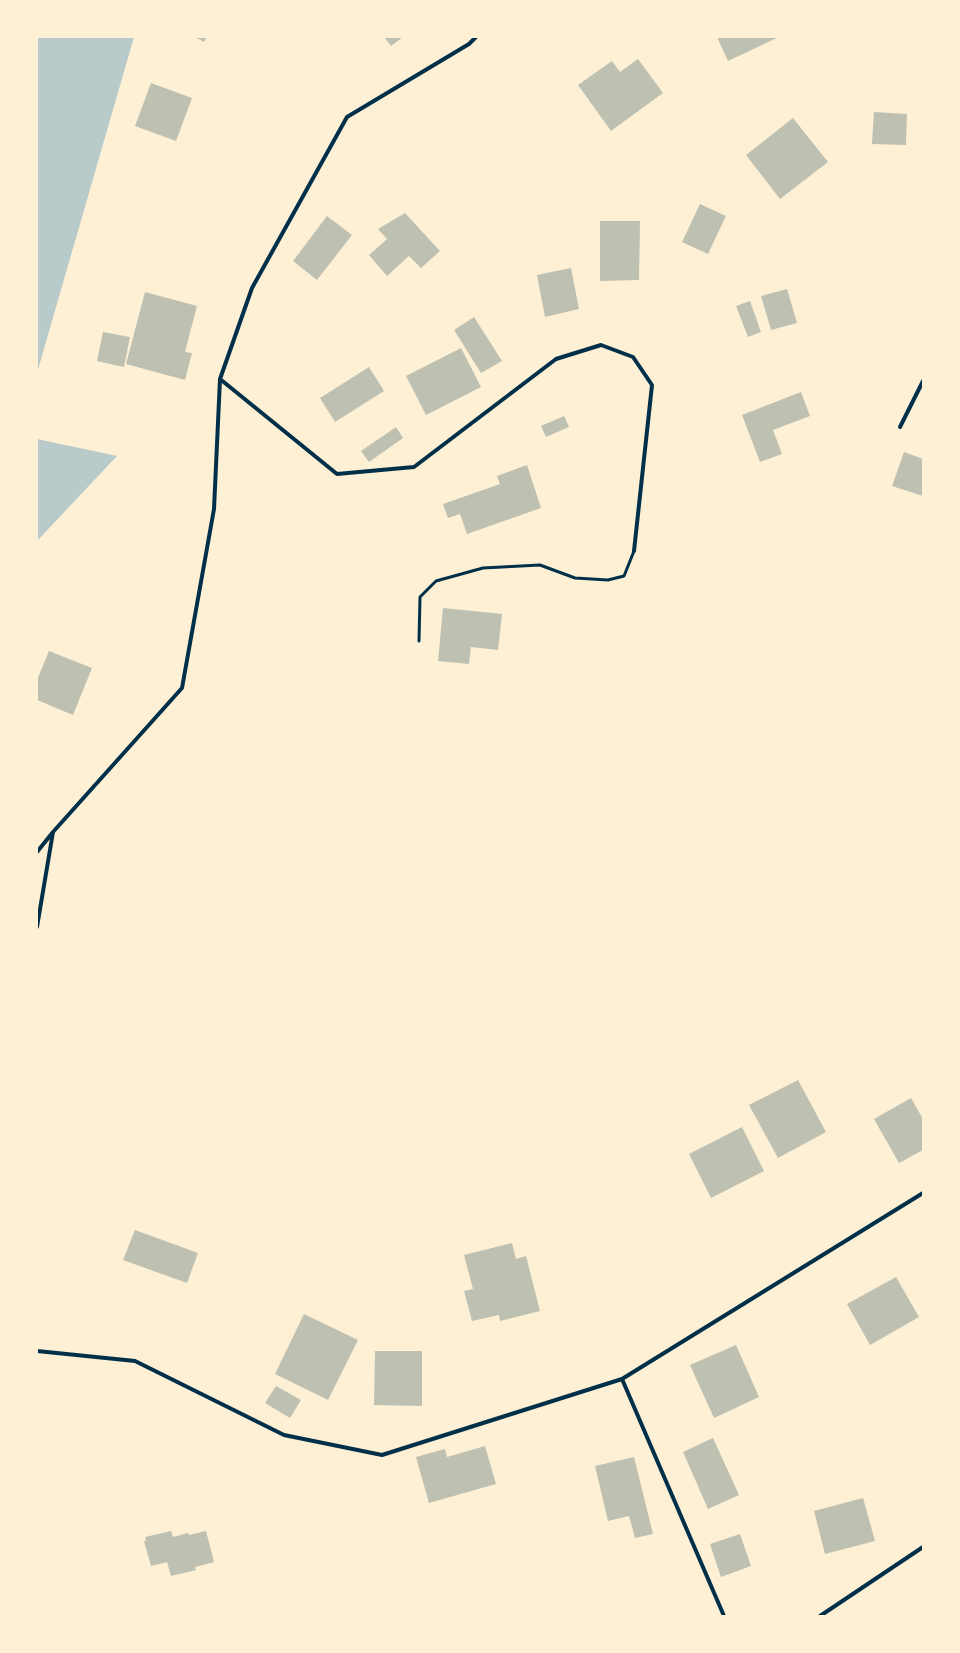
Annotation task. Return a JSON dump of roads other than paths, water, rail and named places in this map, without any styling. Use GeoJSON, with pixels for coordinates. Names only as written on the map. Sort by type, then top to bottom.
{"type":"FeatureCollection","features":[{"type":"Feature","properties":{"kind":"street"},"geometry":{"type":"LineString","coordinates":[[37,852],[53,832],[182,688],[214,509],[220,379],[252,288],[348,117],[469,44],[476,37]]}},
{"type":"Feature","properties":{"kind":"street"},"geometry":{"type":"LineString","coordinates":[[220,379],[337,474],[414,467],[556,359],[601,345],[633,357],[652,385],[634,551]]}},
{"type":"Feature","properties":{"kind":"street"},"geometry":{"type":"LineString","coordinates":[[900,427],[923,381]]}},
{"type":"Feature","properties":{"kind":"street"},"geometry":{"type":"LineString","coordinates":[[37,927],[53,832]]}},
{"type":"Feature","properties":{"kind":"street"},"geometry":{"type":"LineString","coordinates":[[37,1351],[135,1361],[284,1435],[382,1455],[622,1379],[923,1194]]}},
{"type":"Feature","properties":{"kind":"street"},"geometry":{"type":"LineString","coordinates":[[622,1379],[724,1616]]}},
{"type":"Feature","properties":{"kind":"street"},"geometry":{"type":"LineString","coordinates":[[820,1616],[923,1547]]}},
{"type":"Feature","properties":{"kind":"lane"},"geometry":{"type":"LineString","coordinates":[[419,641],[420,597],[436,581],[483,568],[540,565],[575,578],[608,580],[624,576],[634,551]]}}]}
